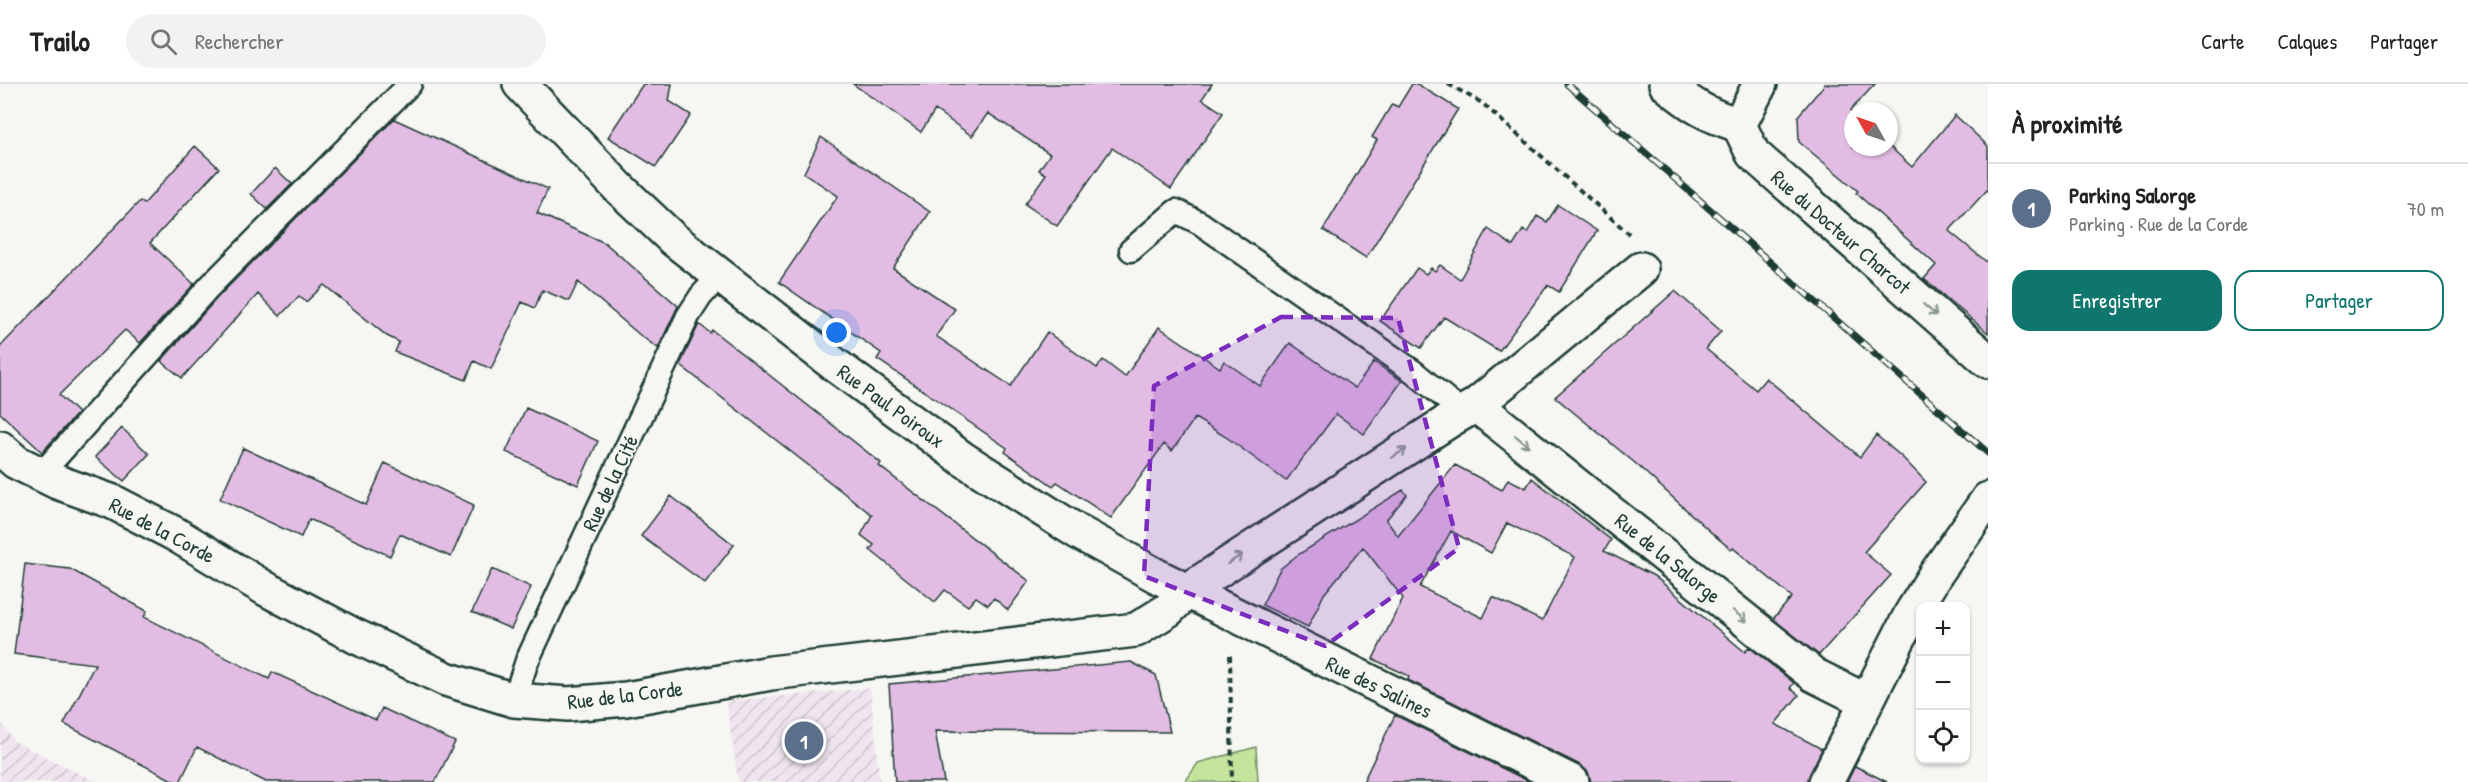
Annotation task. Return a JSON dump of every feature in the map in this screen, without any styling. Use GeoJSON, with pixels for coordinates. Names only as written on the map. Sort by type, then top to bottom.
{"type":"FeatureCollection","features":[{"type":"Feature","properties":{"kind":"street","name":"Rue Paul Poiroux"},"geometry":{"type":"LineString","coordinates":[[520,84],[619,188],[673,239],[834,364],[963,459],[1078,532],[1187,591]]}},
{"type":"Feature","properties":{"kind":"street"},"geometry":{"type":"LineString","coordinates":[[1666,84],[1690,105],[1716,118],[1739,125],[1761,84]]}},
{"type":"Feature","properties":{"kind":"street","name":"Rue du Docteur Charcot"},"geometry":{"type":"LineString","coordinates":[[1739,125],[1753,154],[1764,165],[1988,362]]}},
{"type":"Feature","properties":{"kind":"street"},"geometry":{"type":"LineString","coordinates":[[1187,591],[1469,409],[1637,254]]}},
{"type":"Feature","properties":{"kind":"street","name":"Rue de la Salorge"},"geometry":{"type":"LineString","coordinates":[[1469,409],[1814,675],[1866,701]]}},
{"type":"Feature","properties":{"kind":"street","name":"Rue de la Corde"},"geometry":{"type":"LineString","coordinates":[[0,448],[10,459],[57,482],[113,502],[176,534],[268,590],[385,650],[446,679],[514,700],[568,704],[626,699],[771,674],[1136,630],[1168,610],[1187,591]]}},
{"type":"Feature","properties":{"kind":"street"},"geometry":{"type":"LineString","coordinates":[[1826,782],[1866,701],[1935,575],[1988,499]]}},
{"type":"Feature","properties":{"kind":"street","name":"Rue des Salines"},"geometry":{"type":"LineString","coordinates":[[1187,591],[1572,782]]}},
{"type":"Feature","properties":{"kind":"lane"},"geometry":{"type":"LineString","coordinates":[[41,474],[209,287],[410,84]]}},
{"type":"Feature","properties":{"kind":"lane"},"geometry":{"type":"LineString","coordinates":[[1131,250],[1176,211],[1200,223],[1469,409]]}},
{"type":"Feature","properties":{"kind":"lane","name":"Rue de la Cité"},"geometry":{"type":"LineString","coordinates":[[514,700],[527,661],[687,316],[720,275]]}},
{"type":"Feature","properties":{"kind":"path"},"geometry":{"type":"LineString","coordinates":[[1448,84],[1482,103],[1637,254]]}},
{"type":"Feature","properties":{"kind":"path"},"geometry":{"type":"LineString","coordinates":[[1232,782],[1229,662],[1235,615]]}},
{"type":"Feature","properties":{"kind":"highlighted area"},"geometry":{"type":"Polygon","coordinates":[[[1281,317],[1398,318],[1459,548],[1325,646],[1144,576],[1154,386],[1281,317]]]}},
{"type":"Feature","properties":{"kind":"shaded area"},"geometry":{"type":"Polygon","coordinates":[[[870,688],[880,782],[738,782],[726,701],[870,688]]]}},
{"type":"Feature","properties":{"kind":"shaded area"},"geometry":{"type":"Polygon","coordinates":[[[0,721],[14,741],[97,782],[0,782],[0,721]]]}},
{"type":"Feature","properties":{"kind":"green space"},"geometry":{"type":"Polygon","coordinates":[[[1256,747],[1258,782],[1185,782],[1198,763],[1256,747]]]}},
{"type":"Feature","properties":{"kind":"building"},"geometry":{"type":"Polygon","coordinates":[[[643,84],[672,84],[669,101],[691,115],[656,167],[608,137],[643,84]]]}},
{"type":"Feature","properties":{"kind":"building"},"geometry":{"type":"Polygon","coordinates":[[[853,84],[1212,84],[1202,99],[1223,113],[1171,189],[1112,148],[1057,226],[1025,204],[1046,174],[1039,170],[1050,154],[988,113],[972,136],[935,110],[921,132],[853,84]]]}},
{"type":"Feature","properties":{"kind":"building"},"geometry":{"type":"Polygon","coordinates":[[[1412,84],[1417,84],[1458,109],[1366,258],[1323,230],[1377,140],[1372,137],[1392,104],[1398,107],[1412,84]]]}},
{"type":"Feature","properties":{"kind":"building"},"geometry":{"type":"Polygon","coordinates":[[[1825,84],[1875,84],[1858,102],[1844,102],[1844,156],[1898,154],[1912,167],[1955,115],[1988,146],[1988,189],[1949,231],[1988,263],[1988,333],[1924,279],[1936,265],[1856,193],[1858,191],[1799,142],[1798,116],[1825,84]]]}},
{"type":"Feature","properties":{"kind":"building"},"geometry":{"type":"Polygon","coordinates":[[[394,119],[548,189],[537,213],[605,243],[678,306],[658,348],[578,282],[569,301],[542,290],[535,308],[522,302],[491,369],[474,361],[466,380],[395,352],[399,342],[387,336],[324,285],[306,302],[299,296],[280,316],[258,294],[182,378],[161,361],[219,296],[394,119]]]}},
{"type":"Feature","properties":{"kind":"building"},"geometry":{"type":"Polygon","coordinates":[[[821,137],[930,212],[893,268],[955,309],[936,336],[1011,386],[1047,332],[1097,368],[1103,360],[1125,377],[1159,327],[1220,368],[1224,361],[1260,386],[1290,343],[1355,388],[1374,362],[1402,381],[1364,434],[1336,414],[1286,481],[1226,437],[1195,418],[1172,451],[1164,444],[1111,518],[1057,482],[1053,486],[1005,452],[1007,448],[877,359],[881,353],[779,282],[838,196],[804,173],[821,137]]]}},
{"type":"Feature","properties":{"kind":"building"},"geometry":{"type":"Polygon","coordinates":[[[195,146],[219,168],[150,243],[194,284],[140,343],[125,330],[59,395],[78,413],[42,452],[0,413],[0,347],[140,201],[144,204],[195,146]]]}},
{"type":"Feature","properties":{"kind":"building"},"geometry":{"type":"Polygon","coordinates":[[[275,168],[292,184],[267,209],[251,194],[275,168]]]}},
{"type":"Feature","properties":{"kind":"building"},"geometry":{"type":"Polygon","coordinates":[[[1558,205],[1597,231],[1559,292],[1548,285],[1499,351],[1444,317],[1421,348],[1380,321],[1417,268],[1426,274],[1431,268],[1435,271],[1440,265],[1460,279],[1488,229],[1513,246],[1523,230],[1527,233],[1537,216],[1547,222],[1558,205]]]}},
{"type":"Feature","properties":{"kind":"building"},"geometry":{"type":"Polygon","coordinates":[[[1675,291],[1721,331],[1706,349],[1756,390],[1766,378],[1860,457],[1876,435],[1926,482],[1864,552],[1891,575],[1819,655],[1773,619],[1792,597],[1715,536],[1635,463],[1555,397],[1675,291]]]}},
{"type":"Feature","properties":{"kind":"building"},"geometry":{"type":"Polygon","coordinates":[[[699,324],[710,333],[712,330],[881,463],[879,466],[1029,581],[1008,610],[994,598],[988,605],[976,597],[968,606],[945,590],[935,602],[870,550],[874,545],[861,535],[872,515],[680,365],[699,324]]]}},
{"type":"Feature","properties":{"kind":"building"},"geometry":{"type":"Polygon","coordinates":[[[526,408],[598,441],[578,485],[506,452],[526,408]]]}},
{"type":"Feature","properties":{"kind":"building"},"geometry":{"type":"Polygon","coordinates":[[[122,428],[149,454],[124,481],[95,457],[122,428]]]}},
{"type":"Feature","properties":{"kind":"building"},"geometry":{"type":"Polygon","coordinates":[[[243,448],[366,505],[385,463],[474,505],[451,557],[400,534],[390,556],[309,519],[301,537],[220,499],[243,448]]]}},
{"type":"Feature","properties":{"kind":"building"},"geometry":{"type":"Polygon","coordinates":[[[1455,465],[1502,490],[1508,479],[1526,488],[1532,478],[1611,540],[1604,551],[1654,576],[1745,652],[1749,647],[1794,683],[1790,688],[1799,695],[1775,724],[1822,749],[1807,782],[1591,782],[1588,772],[1580,765],[1408,680],[1409,676],[1373,659],[1403,598],[1363,547],[1324,594],[1308,627],[1262,605],[1280,569],[1296,556],[1403,490],[1407,495],[1386,520],[1398,536],[1455,465]],[[1507,523],[1491,553],[1451,531],[1420,587],[1483,618],[1493,597],[1542,621],[1575,557],[1507,523]]]}},
{"type":"Feature","properties":{"kind":"building"},"geometry":{"type":"Polygon","coordinates":[[[671,496],[734,545],[705,583],[641,536],[671,496]]]}},
{"type":"Feature","properties":{"kind":"building"},"geometry":{"type":"Polygon","coordinates":[[[25,564],[70,569],[147,611],[144,617],[269,679],[272,672],[376,720],[382,708],[455,742],[435,782],[266,782],[197,747],[180,782],[176,782],[64,724],[95,664],[14,654],[25,564]]]}},
{"type":"Feature","properties":{"kind":"building"},"geometry":{"type":"Polygon","coordinates":[[[492,569],[531,587],[511,629],[472,612],[492,569]]]}},
{"type":"Feature","properties":{"kind":"building"},"geometry":{"type":"Polygon","coordinates":[[[1131,662],[1156,675],[1170,732],[935,731],[944,782],[895,782],[889,684],[1131,662]]]}},
{"type":"Feature","properties":{"kind":"building"},"geometry":{"type":"Polygon","coordinates":[[[1395,715],[1530,782],[1363,782],[1395,715]]]}},
{"type":"Feature","properties":{"kind":"building"},"geometry":{"type":"Polygon","coordinates":[[[1855,766],[1887,782],[1847,782],[1855,766]]]}},
{"type":"Feature","properties":{"kind":"railway"},"geometry":{"type":"LineString","coordinates":[[1567,84],[1988,453]]}},
{"type":"Feature","properties":{"kind":"place","name":"Parking Salorge"},"geometry":{"type":"Point","coordinates":[804,741]}}]}
